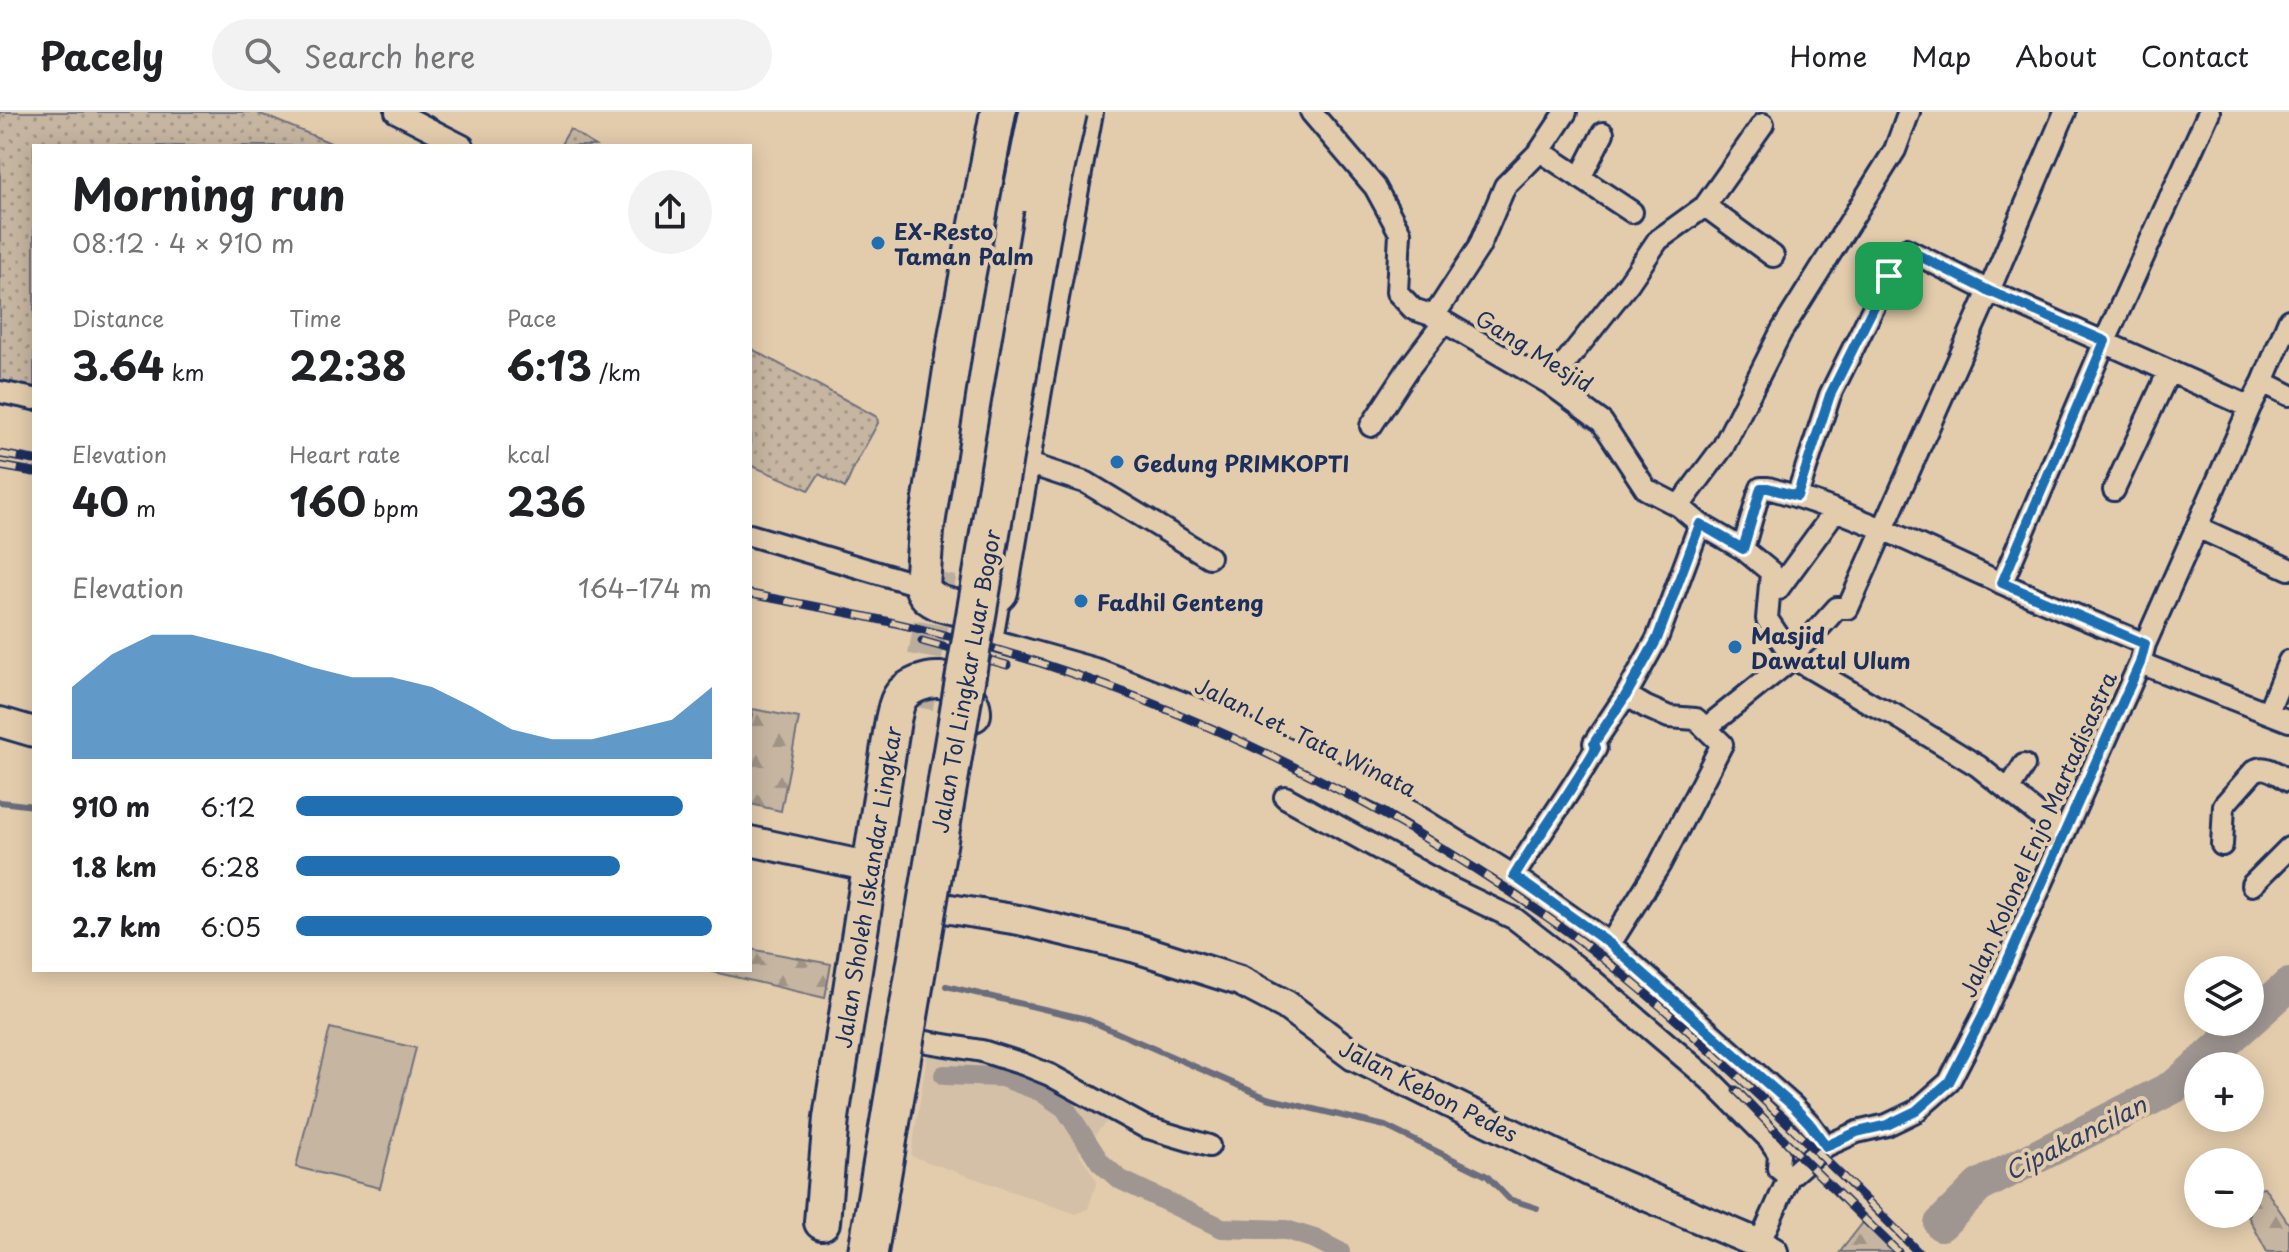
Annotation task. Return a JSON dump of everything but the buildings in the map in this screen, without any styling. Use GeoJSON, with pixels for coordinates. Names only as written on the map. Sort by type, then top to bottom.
{"type":"FeatureCollection","features":[{"type":"Feature","properties":{"kind":"highway"},"geometry":{"type":"LineString","coordinates":[[932,573],[926,531],[957,331],[998,112]]}},
{"type":"Feature","properties":{"kind":"highway"},"geometry":{"type":"LineString","coordinates":[[1018,112],[932,573],[923,592],[932,599],[963,609],[984,608],[993,584],[1023,462],[1085,112]]}},
{"type":"Feature","properties":{"kind":"highway","name":"Jalan Tol Lingkar Luar Bogor"},"geometry":{"type":"LineString","coordinates":[[827,1242],[1039,112]]}},
{"type":"Feature","properties":{"kind":"highway"},"geometry":{"type":"LineString","coordinates":[[993,584],[1066,112]]}},
{"type":"Feature","properties":{"kind":"highway","name":"Jalan Tol Lingkar Luar Bogor"},"geometry":{"type":"LineString","coordinates":[[878,1247],[1044,215],[1066,112]]}},
{"type":"Feature","properties":{"kind":"highway","name":"Jalan Sholeh Iskandar Lingkar"},"geometry":{"type":"LineString","coordinates":[[827,1242],[831,1118],[856,1009],[893,720],[900,696],[918,683],[941,680],[961,690],[973,707],[971,756],[938,911]]}},
{"type":"Feature","properties":{"kind":"highway"},"geometry":{"type":"LineString","coordinates":[[874,886],[916,707]]}},
{"type":"Feature","properties":{"kind":"highway"},"geometry":{"type":"LineString","coordinates":[[878,1247],[897,1183],[938,911],[962,717]]}},
{"type":"Feature","properties":{"kind":"main road"},"geometry":{"type":"LineString","coordinates":[[0,722],[32,731]]}},
{"type":"Feature","properties":{"kind":"main road"},"geometry":{"type":"LineString","coordinates":[[752,842],[874,886]]}},
{"type":"Feature","properties":{"kind":"main road","name":"Jalan Kebon Pedes"},"geometry":{"type":"LineString","coordinates":[[938,911],[1019,920],[1121,945],[1240,981],[1286,1005],[1354,1056],[1595,1174],[1766,1248]]}},
{"type":"Feature","properties":{"kind":"street"},"geometry":{"type":"LineString","coordinates":[[396,112],[459,144]]}},
{"type":"Feature","properties":{"kind":"street","name":"Gang Mesjid"},"geometry":{"type":"LineString","coordinates":[[1311,112],[1375,187],[1400,233],[1397,292],[1413,309],[1439,319],[1549,383],[1602,422],[1646,489],[1679,506],[1771,572],[1767,619],[1792,656],[1978,766],[2063,834]]}},
{"type":"Feature","properties":{"kind":"street"},"geometry":{"type":"LineString","coordinates":[[1371,426],[1439,319],[1479,247],[1505,186],[1540,151],[1566,112]]}},
{"type":"Feature","properties":{"kind":"street"},"geometry":{"type":"LineString","coordinates":[[1679,506],[1723,447],[1781,332],[1895,150],[1909,112]]}},
{"type":"Feature","properties":{"kind":"street"},"geometry":{"type":"LineString","coordinates":[[1706,728],[1792,656],[1837,608],[1848,608],[2065,112]]}},
{"type":"Feature","properties":{"kind":"street"},"geometry":{"type":"LineString","coordinates":[[2002,583],[2105,341],[2209,112]]}},
{"type":"Feature","properties":{"kind":"street"},"geometry":{"type":"LineString","coordinates":[[1549,383],[1628,284],[1658,240],[1705,206],[1763,124]]}},
{"type":"Feature","properties":{"kind":"street"},"geometry":{"type":"LineString","coordinates":[[1580,178],[1603,133]]}},
{"type":"Feature","properties":{"kind":"street"},"geometry":{"type":"LineString","coordinates":[[1540,151],[1632,212]]}},
{"type":"Feature","properties":{"kind":"street"},"geometry":{"type":"LineString","coordinates":[[1705,206],[1773,256]]}},
{"type":"Feature","properties":{"kind":"street"},"geometry":{"type":"LineString","coordinates":[[1797,496],[1830,395],[1901,253],[1906,249],[1989,291],[2250,407]]}},
{"type":"Feature","properties":{"kind":"street","name":"Jalan Kolonel Enjo Martadisastra"},"geometry":{"type":"LineString","coordinates":[[1766,1248],[1789,1177],[1826,1146],[1857,1132],[1887,1125],[1916,1111],[1949,1082],[1983,1016],[2289,320]]}},
{"type":"Feature","properties":{"kind":"street"},"geometry":{"type":"LineString","coordinates":[[2114,490],[2169,371]]}},
{"type":"Feature","properties":{"kind":"street"},"geometry":{"type":"LineString","coordinates":[[2263,382],[2289,395]]}},
{"type":"Feature","properties":{"kind":"street"},"geometry":{"type":"LineString","coordinates":[[0,392],[32,399]]}},
{"type":"Feature","properties":{"kind":"street"},"geometry":{"type":"LineString","coordinates":[[1023,462],[1087,483],[1209,557]]}},
{"type":"Feature","properties":{"kind":"street"},"geometry":{"type":"LineString","coordinates":[[1743,549],[1761,488],[1797,496],[1883,529],[2002,583],[2142,654],[2289,721]]}},
{"type":"Feature","properties":{"kind":"street"},"geometry":{"type":"LineString","coordinates":[[1771,590],[1778,589],[1835,511]]}},
{"type":"Feature","properties":{"kind":"street"},"geometry":{"type":"LineString","coordinates":[[1514,876],[1578,779],[1596,748],[1594,743],[1626,695],[1657,639],[1700,524]]}},
{"type":"Feature","properties":{"kind":"street"},"geometry":{"type":"LineString","coordinates":[[2197,527],[2289,569]]}},
{"type":"Feature","properties":{"kind":"street"},"geometry":{"type":"LineString","coordinates":[[752,535],[932,573]]}},
{"type":"Feature","properties":{"kind":"street","name":"Jalan Let. Tata Winata"},"geometry":{"type":"LineString","coordinates":[[993,584],[992,640],[1102,671],[1227,720],[1390,799],[1514,876],[1610,944],[1793,1106],[1826,1146]]}},
{"type":"Feature","properties":{"kind":"street"},"geometry":{"type":"LineString","coordinates":[[2268,712],[2289,661]]}},
{"type":"Feature","properties":{"kind":"street"},"geometry":{"type":"LineString","coordinates":[[1610,944],[1660,864],[1722,744],[1696,719],[1669,717],[1626,695]]}},
{"type":"Feature","properties":{"kind":"street"},"geometry":{"type":"LineString","coordinates":[[2009,789],[2024,765]]}},
{"type":"Feature","properties":{"kind":"street"},"geometry":{"type":"LineString","coordinates":[[2222,845],[2224,805],[2254,771],[2264,767],[2289,781]]}},
{"type":"Feature","properties":{"kind":"street"},"geometry":{"type":"LineString","coordinates":[[1285,797],[1448,887],[1515,919],[1582,971],[1710,1080],[1769,1139],[1779,1154],[1778,1168],[1789,1177]]}},
{"type":"Feature","properties":{"kind":"street"},"geometry":{"type":"LineString","coordinates":[[2252,885],[2289,848]]}},
{"type":"Feature","properties":{"kind":"street"},"geometry":{"type":"LineString","coordinates":[[920,1026],[1050,1075],[1145,1127],[1209,1146]]}},
{"type":"Feature","properties":{"kind":"shaded area"},"geometry":{"type":"Polygon","coordinates":[[[928,1050],[985,1059],[1078,1097],[1108,1120],[1079,1153],[1097,1181],[1088,1209],[1076,1214],[911,1156],[928,1050]]]}},
{"type":"Feature","properties":{"kind":"green space"},"geometry":{"type":"Polygon","coordinates":[[[0,112],[256,112],[333,144],[32,144],[32,390],[0,384],[0,112]]]}},
{"type":"Feature","properties":{"kind":"green space"},"geometry":{"type":"Polygon","coordinates":[[[570,129],[592,144],[561,144],[570,129]]]}},
{"type":"Feature","properties":{"kind":"green space"},"geometry":{"type":"Polygon","coordinates":[[[752,349],[877,417],[878,423],[845,488],[819,474],[809,490],[752,466],[752,349]]]}},
{"type":"Feature","properties":{"kind":"green space"},"geometry":{"type":"Polygon","coordinates":[[[753,709],[799,718],[781,811],[752,804],[753,709]]]}},
{"type":"Feature","properties":{"kind":"green space"},"geometry":{"type":"Polygon","coordinates":[[[752,949],[831,964],[825,998],[714,972],[752,972],[752,949]]]}},
{"type":"Feature","properties":{"kind":"green space"},"geometry":{"type":"Polygon","coordinates":[[[330,1028],[416,1048],[380,1188],[296,1167],[330,1028]]]}},
{"type":"Feature","properties":{"kind":"green space"},"geometry":{"type":"Polygon","coordinates":[[[2264,1187],[2289,1224],[2289,1252],[2267,1252],[2254,1228],[2264,1228],[2264,1187]]]}},
{"type":"Feature","properties":{"kind":"green space"},"geometry":{"type":"Polygon","coordinates":[[[1865,1220],[1898,1252],[1840,1252],[1865,1220]]]}},
{"type":"Feature","properties":{"kind":"waterway"},"geometry":{"type":"LineString","coordinates":[[0,802],[32,806]]}},
{"type":"Feature","properties":{"kind":"waterway","name":"Cipakancilan"},"geometry":{"type":"LineString","coordinates":[[2264,1007],[2289,985]]}},
{"type":"Feature","properties":{"kind":"waterway"},"geometry":{"type":"LineString","coordinates":[[946,986],[1086,1019],[1267,1098],[1385,1126],[1487,1176],[1509,1199],[1537,1208]]}},
{"type":"Feature","properties":{"kind":"waterway","name":"Cipakancilan"},"geometry":{"type":"LineString","coordinates":[[1941,1224],[1979,1186],[2175,1086],[2232,1036]]}},
{"type":"Feature","properties":{"kind":"waterway"},"geometry":{"type":"LineString","coordinates":[[944,1075],[1002,1077],[1040,1091],[1065,1108],[1100,1162],[1119,1179],[1222,1228],[1286,1230],[1315,1239],[1340,1252]]}},
{"type":"Feature","properties":{"kind":"tunnel"},"geometry":{"type":"LineString","coordinates":[[916,707],[942,560]]}},
{"type":"Feature","properties":{"kind":"railway"},"geometry":{"type":"LineString","coordinates":[[0,454],[32,460]]}},
{"type":"Feature","properties":{"kind":"railway"},"geometry":{"type":"LineString","coordinates":[[0,466],[32,472]]}},
{"type":"Feature","properties":{"kind":"railway"},"geometry":{"type":"LineString","coordinates":[[752,594],[902,625],[1035,661],[1199,723],[1358,800],[1509,891],[1629,979],[1748,1085],[1918,1252]]}},
{"type":"Feature","properties":{"kind":"railway"},"geometry":{"type":"LineString","coordinates":[[922,641],[1007,665]]}},
{"type":"Feature","properties":{"kind":"railway"},"geometry":{"type":"LineString","coordinates":[[1736,1090],[1898,1252]]}},
{"type":"Feature","properties":{"kind":"place","name":"EX-Resto Taman Palm"},"geometry":{"type":"Point","coordinates":[878,243]}},
{"type":"Feature","properties":{"kind":"place","name":"Gedung PRIMKOPTI"},"geometry":{"type":"Point","coordinates":[1117,462]}},
{"type":"Feature","properties":{"kind":"place","name":"Fadhil Genteng"},"geometry":{"type":"Point","coordinates":[1081,601]}},
{"type":"Feature","properties":{"kind":"place","name":"Masjid Dawatul Ulum"},"geometry":{"type":"Point","coordinates":[1735,647]}},
{"type":"Feature","properties":{"kind":"route"},"geometry":{"type":"LineString","coordinates":[[1906,249],[1989,291],[2105,341],[2002,583],[2145,644],[2140,663],[1983,1016],[1949,1082],[1916,1111],[1887,1125],[1857,1132],[1826,1146],[1793,1106],[1610,944],[1514,876],[1578,779],[1596,748],[1594,743],[1626,695],[1657,639],[1700,524],[1743,549],[1761,488],[1797,496],[1830,395],[1889,276],[1906,249]]}}]}
